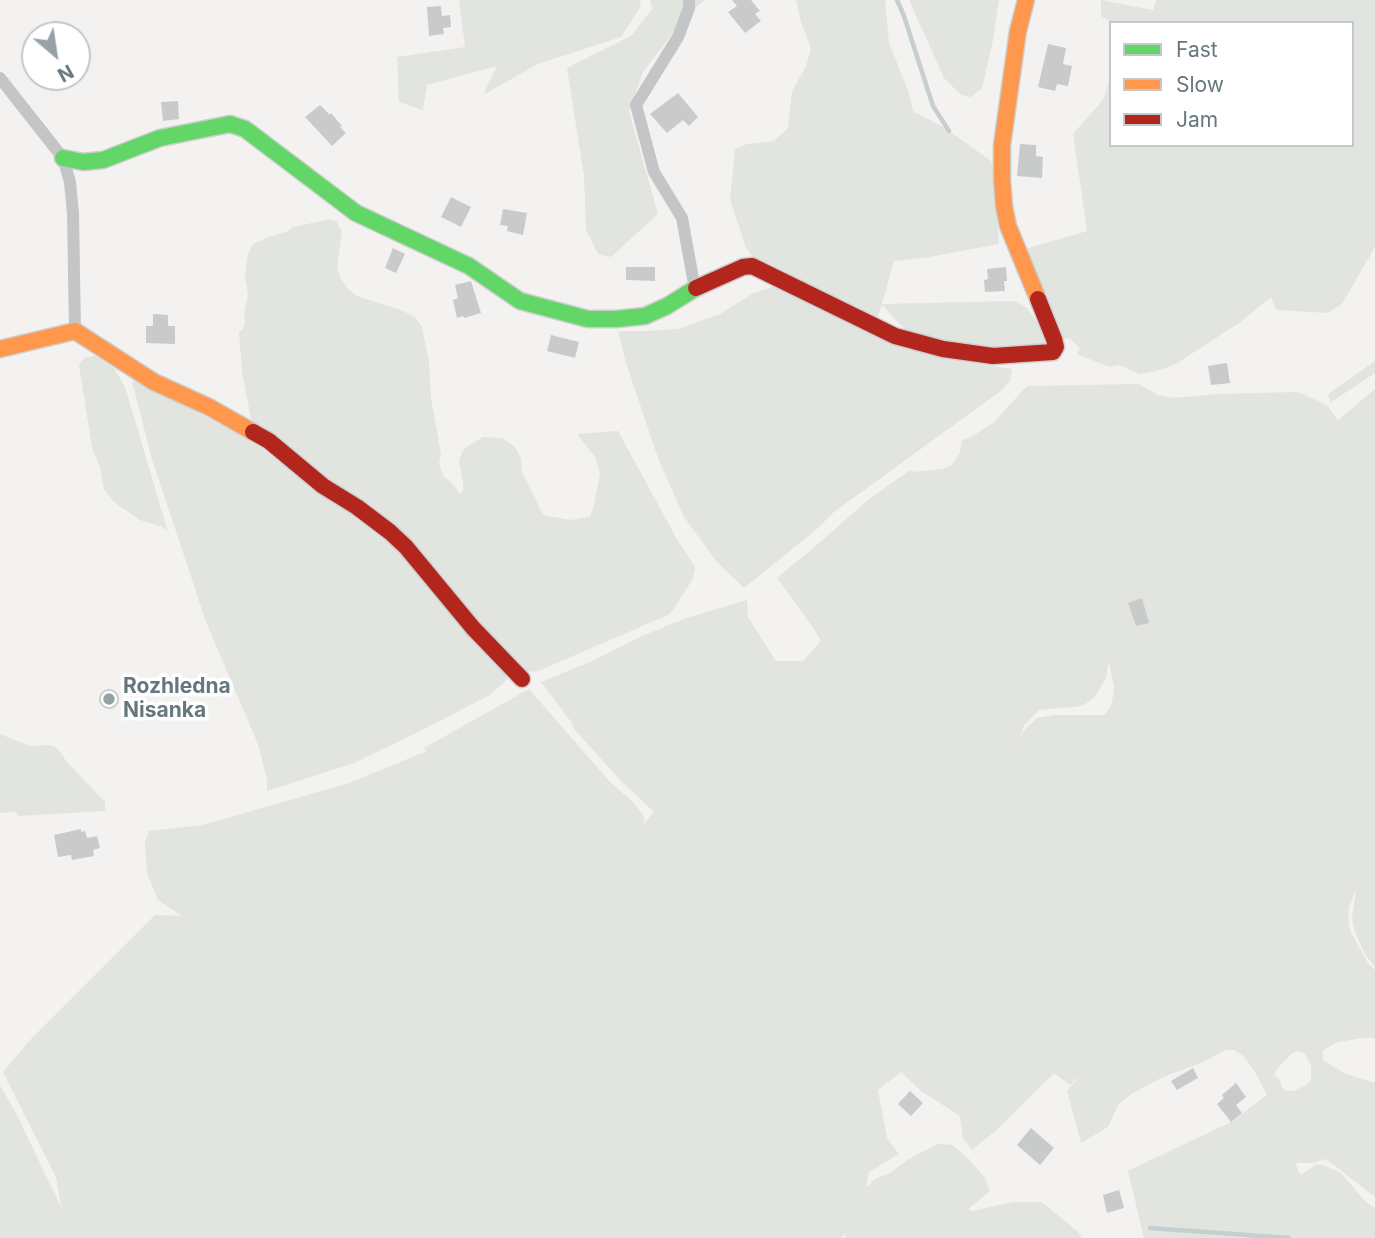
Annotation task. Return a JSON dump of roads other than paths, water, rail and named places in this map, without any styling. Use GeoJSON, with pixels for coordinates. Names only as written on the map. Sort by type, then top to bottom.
{"type":"FeatureCollection","features":[{"type":"Feature","properties":{"kind":"street"},"geometry":{"type":"LineString","coordinates":[[689,0],[678,37],[636,105],[654,172],[682,218],[695,289]]}},
{"type":"Feature","properties":{"kind":"street"},"geometry":{"type":"LineString","coordinates":[[63,158],[83,162],[103,160],[160,138],[230,124],[245,130],[356,213],[469,266],[520,301],[588,319],[645,316],[695,289],[743,267],[752,266],[895,336],[943,349],[993,356],[1053,352],[1056,346],[1054,339],[1008,226],[1002,180],[1002,145],[1018,32],[1026,0]]}},
{"type":"Feature","properties":{"kind":"street"},"geometry":{"type":"LineString","coordinates":[[0,78],[63,158],[70,182],[72,203],[75,331]]}},
{"type":"Feature","properties":{"kind":"street"},"geometry":{"type":"LineString","coordinates":[[0,349],[75,331],[155,382],[209,407],[269,441],[323,486],[357,507],[407,547],[473,628],[522,679]]}},
{"type":"Feature","properties":{"kind":"waterway"},"geometry":{"type":"LineString","coordinates":[[897,0],[933,106],[949,131]]}},
{"type":"Feature","properties":{"kind":"waterway"},"geometry":{"type":"LineString","coordinates":[[1150,1228],[1289,1238]]}},
{"type":"Feature","properties":{"kind":"place","name":"Rozhledna Nisanka"},"geometry":{"type":"Point","coordinates":[109,699]}}]}
